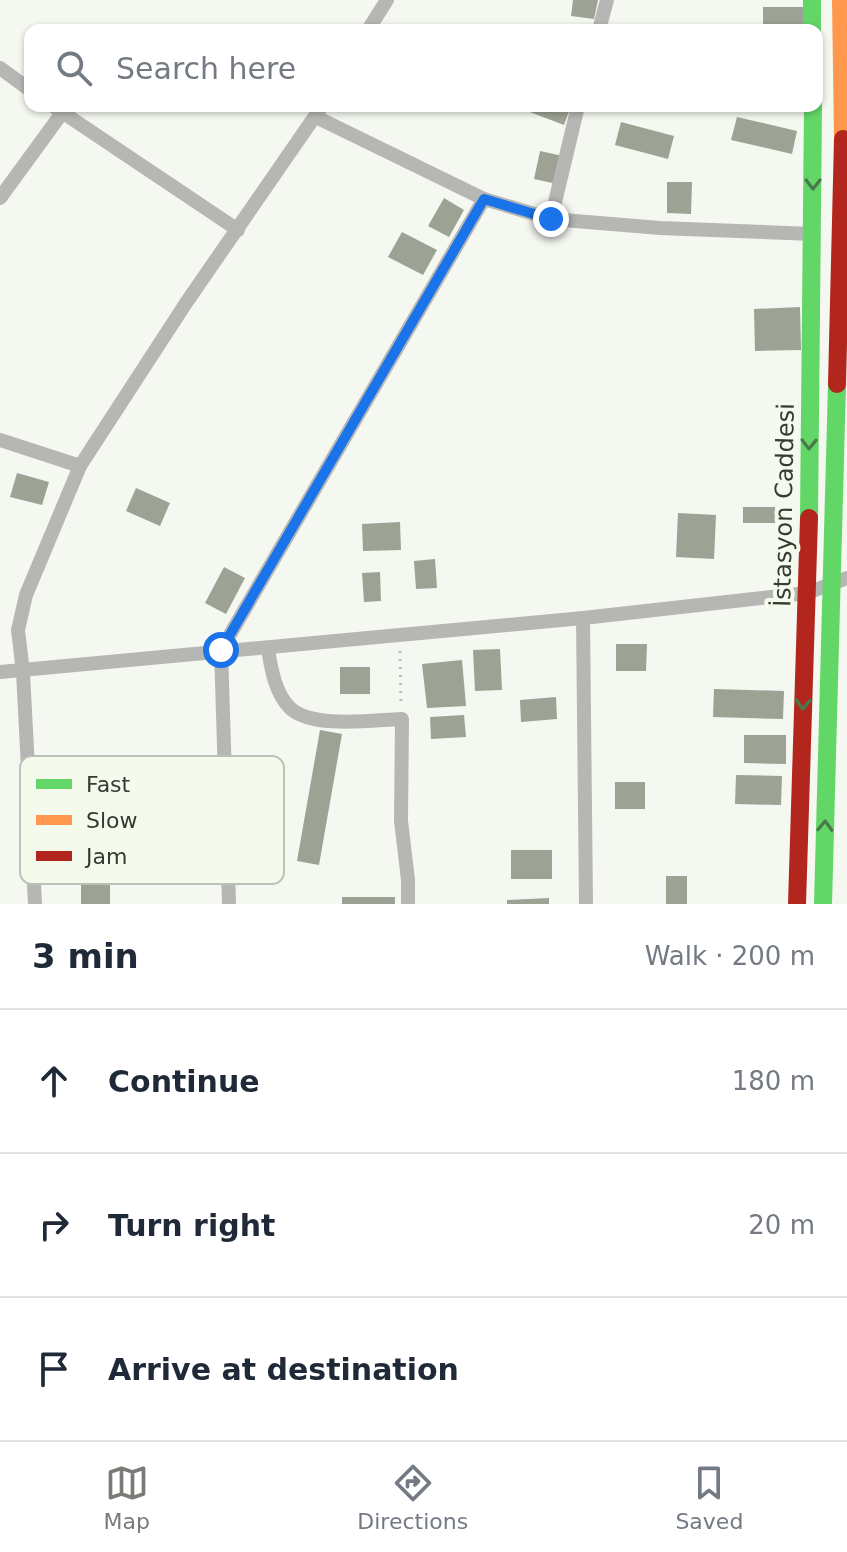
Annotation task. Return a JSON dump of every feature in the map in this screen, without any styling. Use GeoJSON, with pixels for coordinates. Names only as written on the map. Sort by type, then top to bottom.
{"type":"FeatureCollection","features":[{"type":"Feature","properties":{"kind":"main road"},"geometry":{"type":"LineString","coordinates":[[812,0],[812,24]]}},
{"type":"Feature","properties":{"kind":"main road"},"geometry":{"type":"LineString","coordinates":[[823,904],[840,580],[846,118],[841,0]]}},
{"type":"Feature","properties":{"kind":"main road","name":"İstasyon Caddesi"},"geometry":{"type":"LineString","coordinates":[[797,904],[807,593],[813,112]]}},
{"type":"Feature","properties":{"kind":"street"},"geometry":{"type":"LineString","coordinates":[[372,24],[387,0]]}},
{"type":"Feature","properties":{"kind":"street"},"geometry":{"type":"LineString","coordinates":[[601,24],[607,0]]}},
{"type":"Feature","properties":{"kind":"street"},"geometry":{"type":"LineString","coordinates":[[0,68],[24,86]]}},
{"type":"Feature","properties":{"kind":"street"},"geometry":{"type":"LineString","coordinates":[[0,198],[55,112]]}},
{"type":"Feature","properties":{"kind":"street"},"geometry":{"type":"LineString","coordinates":[[61,112],[238,230]]}},
{"type":"Feature","properties":{"kind":"street"},"geometry":{"type":"LineString","coordinates":[[27,756],[18,630],[26,595],[80,466],[186,303],[318,112]]}},
{"type":"Feature","properties":{"kind":"street"},"geometry":{"type":"LineString","coordinates":[[321,112],[484,199],[551,219],[660,228],[813,234]]}},
{"type":"Feature","properties":{"kind":"street"},"geometry":{"type":"LineString","coordinates":[[551,219],[577,112]]}},
{"type":"Feature","properties":{"kind":"street"},"geometry":{"type":"LineString","coordinates":[[813,112],[846,118]]}},
{"type":"Feature","properties":{"kind":"street"},"geometry":{"type":"LineString","coordinates":[[224,756],[221,650],[484,199]]}},
{"type":"Feature","properties":{"kind":"street"},"geometry":{"type":"LineString","coordinates":[[0,440],[80,466]]}},
{"type":"Feature","properties":{"kind":"street"},"geometry":{"type":"LineString","coordinates":[[0,672],[583,618],[807,593],[840,580]]}},
{"type":"Feature","properties":{"kind":"street"},"geometry":{"type":"LineString","coordinates":[[583,618],[586,904]]}},
{"type":"Feature","properties":{"kind":"street"},"geometry":{"type":"LineString","coordinates":[[268,649],[273,678],[291,708],[320,721],[402,719],[401,821],[408,904]]}},
{"type":"Feature","properties":{"kind":"street"},"geometry":{"type":"LineString","coordinates":[[34,884],[35,904]]}},
{"type":"Feature","properties":{"kind":"street"},"geometry":{"type":"LineString","coordinates":[[228,884],[229,904]]}},
{"type":"Feature","properties":{"kind":"path"},"geometry":{"type":"LineString","coordinates":[[399,637],[402,719]]}},
{"type":"Feature","properties":{"kind":"building"},"geometry":{"type":"Polygon","coordinates":[[[573,0],[598,0],[594,19],[571,16],[573,0]]]}},
{"type":"Feature","properties":{"kind":"building"},"geometry":{"type":"Polygon","coordinates":[[[763,7],[806,7],[806,24],[763,24],[763,7]]]}},
{"type":"Feature","properties":{"kind":"building"},"geometry":{"type":"Polygon","coordinates":[[[530,112],[569,112],[564,125],[530,112]]]}},
{"type":"Feature","properties":{"kind":"building"},"geometry":{"type":"Polygon","coordinates":[[[737,117],[797,131],[792,154],[731,140],[737,117]]]}},
{"type":"Feature","properties":{"kind":"building"},"geometry":{"type":"Polygon","coordinates":[[[621,122],[674,136],[668,159],[615,145],[621,122]]]}},
{"type":"Feature","properties":{"kind":"building"},"geometry":{"type":"Polygon","coordinates":[[[540,151],[563,156],[557,184],[534,179],[540,151]]]}},
{"type":"Feature","properties":{"kind":"building"},"geometry":{"type":"Polygon","coordinates":[[[667,182],[692,182],[691,214],[667,213],[667,182]]]}},
{"type":"Feature","properties":{"kind":"building"},"geometry":{"type":"Polygon","coordinates":[[[444,198],[464,210],[449,237],[428,226],[444,198]]]}},
{"type":"Feature","properties":{"kind":"building"},"geometry":{"type":"Polygon","coordinates":[[[402,232],[437,250],[423,275],[388,257],[402,232]]]}},
{"type":"Feature","properties":{"kind":"building"},"geometry":{"type":"Polygon","coordinates":[[[800,307],[801,350],[755,351],[754,309],[800,307]]]}},
{"type":"Feature","properties":{"kind":"building"},"geometry":{"type":"Polygon","coordinates":[[[17,473],[49,482],[42,505],[10,497],[17,473]]]}},
{"type":"Feature","properties":{"kind":"building"},"geometry":{"type":"Polygon","coordinates":[[[136,488],[170,503],[160,526],[126,511],[136,488]]]}},
{"type":"Feature","properties":{"kind":"building"},"geometry":{"type":"Polygon","coordinates":[[[743,507],[775,507],[775,523],[743,523],[743,507]]]}},
{"type":"Feature","properties":{"kind":"building"},"geometry":{"type":"Polygon","coordinates":[[[678,513],[716,515],[714,559],[676,557],[678,513]]]}},
{"type":"Feature","properties":{"kind":"building"},"geometry":{"type":"Polygon","coordinates":[[[400,522],[401,550],[363,551],[362,524],[400,522]]]}},
{"type":"Feature","properties":{"kind":"building"},"geometry":{"type":"Polygon","coordinates":[[[435,559],[437,588],[416,589],[414,561],[435,559]]]}},
{"type":"Feature","properties":{"kind":"building"},"geometry":{"type":"Polygon","coordinates":[[[224,567],[245,578],[226,614],[205,603],[224,567]]]}},
{"type":"Feature","properties":{"kind":"building"},"geometry":{"type":"Polygon","coordinates":[[[380,572],[381,601],[364,602],[362,573],[380,572]]]}},
{"type":"Feature","properties":{"kind":"building"},"geometry":{"type":"Polygon","coordinates":[[[616,644],[647,644],[646,671],[616,671],[616,644]]]}},
{"type":"Feature","properties":{"kind":"building"},"geometry":{"type":"Polygon","coordinates":[[[500,649],[502,690],[475,691],[473,650],[500,649]]]}},
{"type":"Feature","properties":{"kind":"building"},"geometry":{"type":"Polygon","coordinates":[[[462,660],[466,706],[427,708],[422,664],[462,660]]]}},
{"type":"Feature","properties":{"kind":"building"},"geometry":{"type":"Polygon","coordinates":[[[340,667],[370,667],[370,694],[340,694],[340,667]]]}},
{"type":"Feature","properties":{"kind":"building"},"geometry":{"type":"Polygon","coordinates":[[[714,689],[784,691],[783,719],[713,717],[714,689]]]}},
{"type":"Feature","properties":{"kind":"building"},"geometry":{"type":"Polygon","coordinates":[[[556,697],[557,719],[521,722],[520,700],[556,697]]]}},
{"type":"Feature","properties":{"kind":"building"},"geometry":{"type":"Polygon","coordinates":[[[464,715],[466,737],[431,739],[430,717],[464,715]]]}},
{"type":"Feature","properties":{"kind":"building"},"geometry":{"type":"Polygon","coordinates":[[[320,730],[342,734],[319,865],[297,861],[320,730]]]}},
{"type":"Feature","properties":{"kind":"building"},"geometry":{"type":"Polygon","coordinates":[[[744,735],[786,735],[786,764],[744,763],[744,735]]]}},
{"type":"Feature","properties":{"kind":"building"},"geometry":{"type":"Polygon","coordinates":[[[736,775],[782,776],[781,805],[735,804],[736,775]]]}},
{"type":"Feature","properties":{"kind":"building"},"geometry":{"type":"Polygon","coordinates":[[[615,782],[645,782],[645,809],[615,809],[615,782]]]}},
{"type":"Feature","properties":{"kind":"building"},"geometry":{"type":"Polygon","coordinates":[[[511,850],[552,850],[552,879],[511,879],[511,850]]]}},
{"type":"Feature","properties":{"kind":"building"},"geometry":{"type":"Polygon","coordinates":[[[666,876],[687,876],[687,904],[666,904],[666,876]]]}},
{"type":"Feature","properties":{"kind":"building"},"geometry":{"type":"Polygon","coordinates":[[[81,884],[110,884],[110,904],[81,904],[81,884]]]}},
{"type":"Feature","properties":{"kind":"building"},"geometry":{"type":"Polygon","coordinates":[[[342,897],[395,897],[395,904],[342,904],[342,897]]]}},
{"type":"Feature","properties":{"kind":"building"},"geometry":{"type":"Polygon","coordinates":[[[549,898],[549,904],[507,904],[507,900],[549,898]]]}},
{"type":"Feature","properties":{"kind":"traffic: fast"},"geometry":{"type":"LineString","coordinates":[[812,0],[812,24]]}},
{"type":"Feature","properties":{"kind":"traffic: fast"},"geometry":{"type":"LineString","coordinates":[[809,518],[813,112]]}},
{"type":"Feature","properties":{"kind":"traffic: fast"},"geometry":{"type":"LineString","coordinates":[[823,904],[837,384]]}},
{"type":"Feature","properties":{"kind":"traffic: slow"},"geometry":{"type":"LineString","coordinates":[[841,0],[843,139]]}},
{"type":"Feature","properties":{"kind":"traffic: jam"},"geometry":{"type":"LineString","coordinates":[[837,384],[843,139]]}},
{"type":"Feature","properties":{"kind":"traffic: jam"},"geometry":{"type":"LineString","coordinates":[[797,904],[809,518]]}},
{"type":"Feature","properties":{"kind":"route"},"geometry":{"type":"LineString","coordinates":[[221,650],[484,199],[551,219]]}}]}
